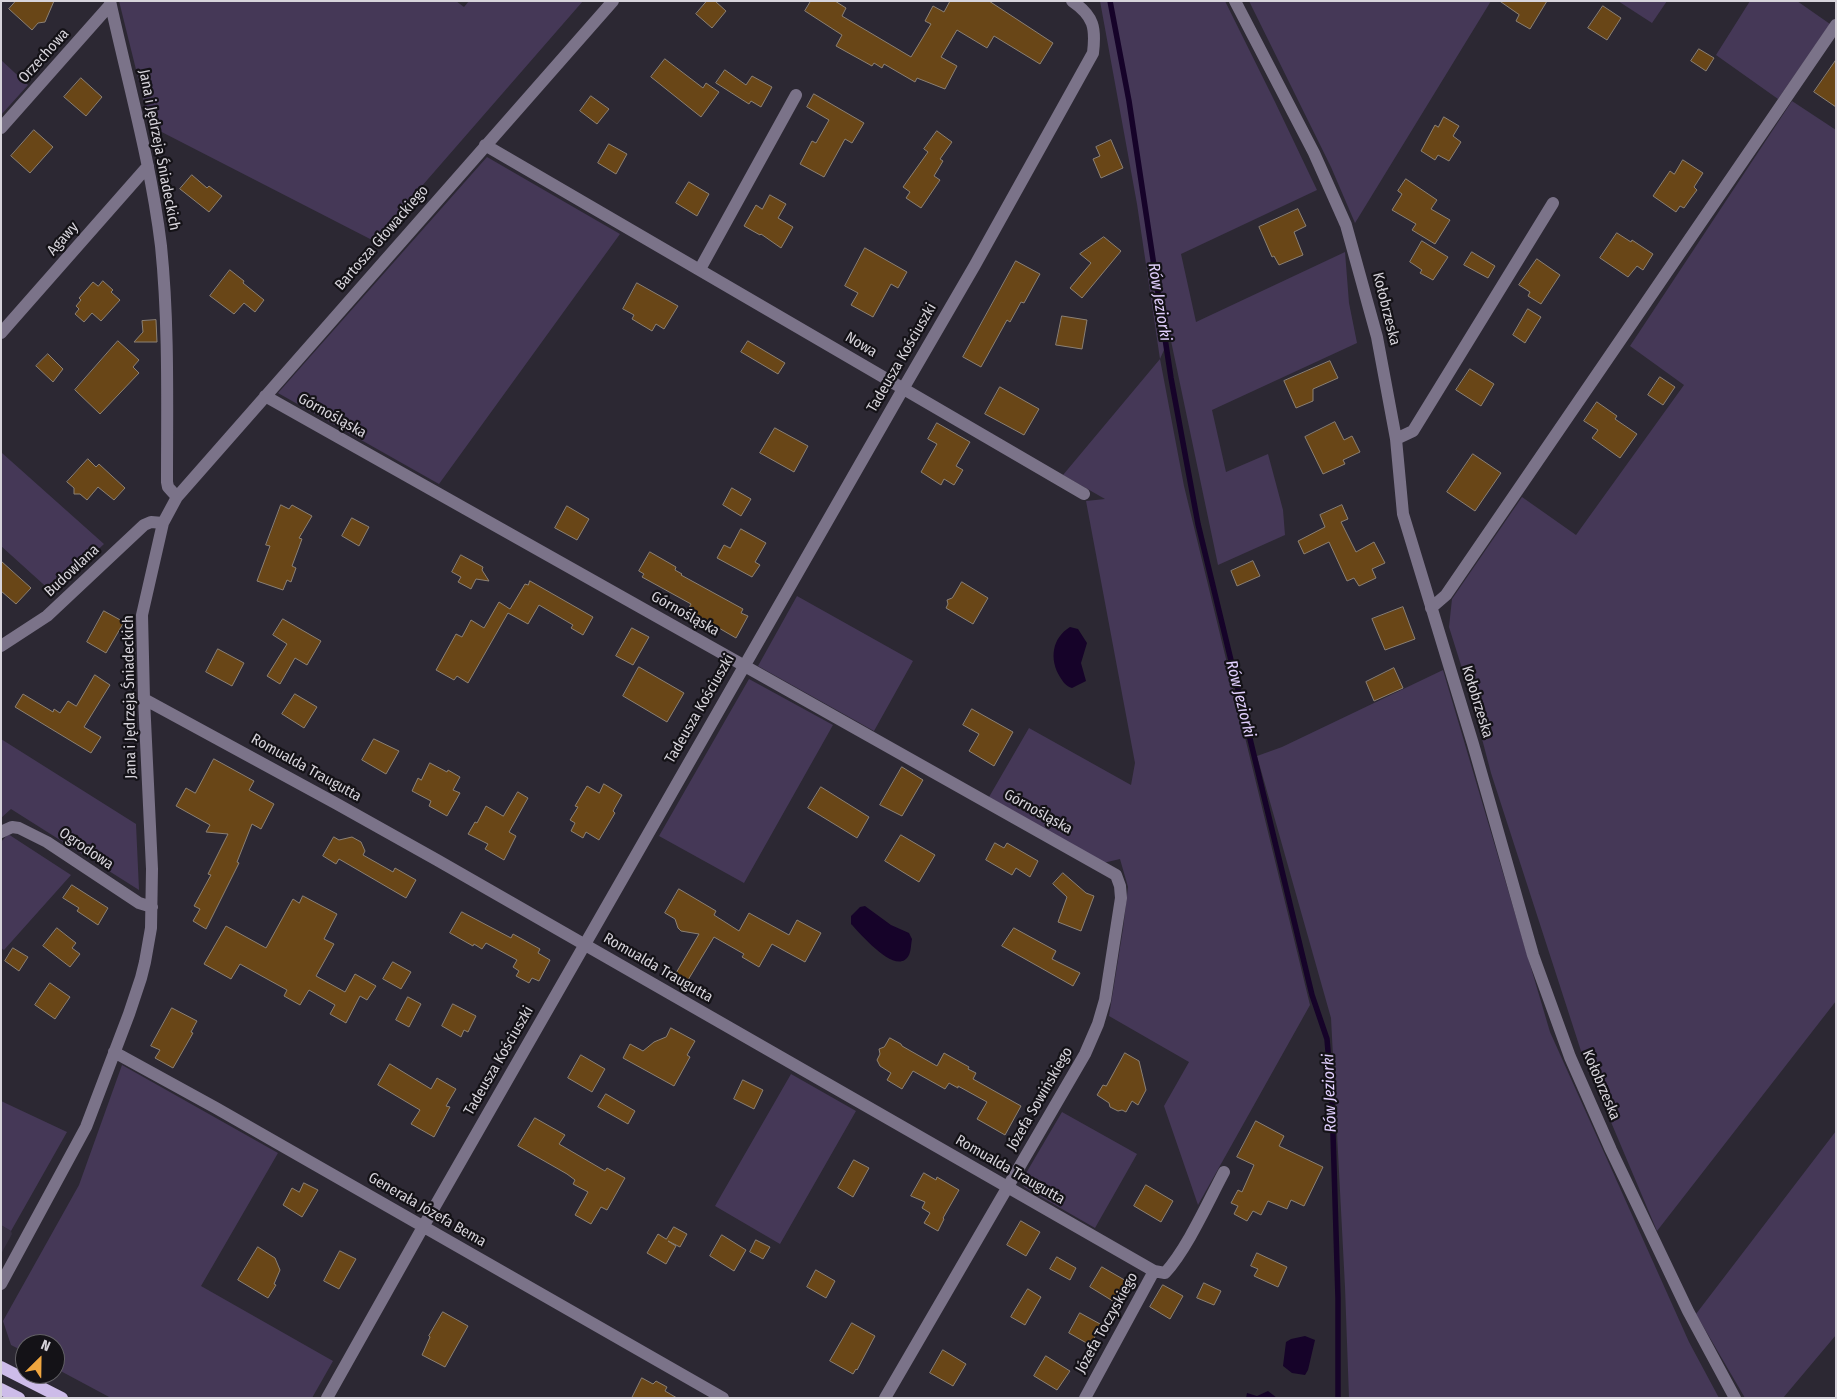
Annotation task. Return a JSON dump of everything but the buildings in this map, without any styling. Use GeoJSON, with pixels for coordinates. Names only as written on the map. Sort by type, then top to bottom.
{"type":"FeatureCollection","features":[{"type":"Feature","properties":{"kind":"main road"},"geometry":{"type":"LineString","coordinates":[[1,1367],[62,1398]]}},
{"type":"Feature","properties":{"kind":"main road"},"geometry":{"type":"LineString","coordinates":[[1,1389],[19,1398]]}},
{"type":"Feature","properties":{"kind":"street","name":"Bartosza Głowackiego"},"geometry":{"type":"LineString","coordinates":[[177,497],[613,1]]}},
{"type":"Feature","properties":{"kind":"street","name":"Tadeusza Kościuszki"},"geometry":{"type":"LineString","coordinates":[[327,1398],[423,1226],[976,265],[1093,53],[1095,35],[1088,15],[1072,1]]}},
{"type":"Feature","properties":{"kind":"street","name":"Kołobrzeska"},"geometry":{"type":"LineString","coordinates":[[1235,1],[1314,153],[1346,225],[1376,336],[1396,439],[1403,514],[1473,744],[1533,955],[1570,1057],[1611,1150],[1688,1312],[1735,1398]]}},
{"type":"Feature","properties":{"kind":"street","name":"Orzechowa"},"geometry":{"type":"LineString","coordinates":[[1,128],[110,3]]}},
{"type":"Feature","properties":{"kind":"street","name":"Jana i Jędrzeja Śniadeckich"},"geometry":{"type":"LineString","coordinates":[[1,1284],[86,1127],[141,978],[148,945],[152,907],[142,615],[163,523],[177,497],[170,490],[167,482],[165,322],[161,247],[148,166],[126,62],[110,3]]}},
{"type":"Feature","properties":{"kind":"street"},"geometry":{"type":"LineString","coordinates":[[1432,608],[1446,595],[1836,25]]}},
{"type":"Feature","properties":{"kind":"street"},"geometry":{"type":"LineString","coordinates":[[700,269],[796,96]]}},
{"type":"Feature","properties":{"kind":"street","name":"Nowa"},"geometry":{"type":"LineString","coordinates":[[485,145],[1084,494]]}},
{"type":"Feature","properties":{"kind":"street","name":"Agawy"},"geometry":{"type":"LineString","coordinates":[[1,332],[148,166]]}},
{"type":"Feature","properties":{"kind":"street"},"geometry":{"type":"LineString","coordinates":[[1396,439],[1413,431],[1553,203]]}},
{"type":"Feature","properties":{"kind":"street","name":"Górnośląska"},"geometry":{"type":"LineString","coordinates":[[265,396],[1116,874]]}},
{"type":"Feature","properties":{"kind":"street","name":"Budowlana"},"geometry":{"type":"LineString","coordinates":[[1,646],[47,616],[144,525],[152,522],[163,523]]}},
{"type":"Feature","properties":{"kind":"street","name":"Romualda Traugutta"},"geometry":{"type":"LineString","coordinates":[[144,699],[337,804],[1154,1271]]}},
{"type":"Feature","properties":{"kind":"street","name":"Ogrodowa"},"geometry":{"type":"LineString","coordinates":[[1,832],[12,827],[20,828],[47,842],[138,903],[152,907]]}},
{"type":"Feature","properties":{"kind":"street","name":"Józefa Sowińskiego"},"geometry":{"type":"LineString","coordinates":[[884,1398],[1085,1054],[1098,1024],[1104,1000],[1121,898],[1116,874]]}},
{"type":"Feature","properties":{"kind":"street","name":"Generała Józefa Bema"},"geometry":{"type":"LineString","coordinates":[[114,1052],[216,1108],[723,1398]]}},
{"type":"Feature","properties":{"kind":"street","name":"Józefa Toczyskiego"},"geometry":{"type":"LineString","coordinates":[[1085,1398],[1154,1271],[1165,1273],[1170,1267],[1183,1248],[1224,1172]]}},
{"type":"Feature","properties":{"kind":"shaded area"},"geometry":{"type":"Polygon","coordinates":[[[119,1],[456,1],[464,7],[469,1],[583,1],[374,241],[150,126],[119,1]]]}},
{"type":"Feature","properties":{"kind":"shaded area"},"geometry":{"type":"Polygon","coordinates":[[[1100,1],[1225,1],[1317,190],[1181,254],[1196,322],[1345,252],[1349,303],[1357,343],[1212,410],[1226,472],[1268,454],[1283,510],[1285,535],[1218,565],[1170,336],[1160,359],[1137,204],[1100,1]]]}},
{"type":"Feature","properties":{"kind":"shaded area"},"geometry":{"type":"Polygon","coordinates":[[[1249,1],[1491,1],[1355,223],[1331,167],[1249,1]]]}},
{"type":"Feature","properties":{"kind":"shaded area"},"geometry":{"type":"Polygon","coordinates":[[[1618,1],[1667,1],[1652,23],[1618,1]]]}},
{"type":"Feature","properties":{"kind":"shaded area"},"geometry":{"type":"Polygon","coordinates":[[[1750,1],[1797,1],[1830,24],[1778,99],[1716,55],[1750,1]]]}},
{"type":"Feature","properties":{"kind":"shaded area"},"geometry":{"type":"Polygon","coordinates":[[[1,60],[28,85],[1,115],[1,60]]]}},
{"type":"Feature","properties":{"kind":"shaded area"},"geometry":{"type":"Polygon","coordinates":[[[1792,101],[1836,130],[1836,1001],[1657,1231],[1581,1051],[1491,773],[1471,697],[1449,627],[1452,599],[1522,497],[1576,535],[1684,385],[1630,346],[1792,101]]]}},
{"type":"Feature","properties":{"kind":"shaded area"},"geometry":{"type":"Polygon","coordinates":[[[487,157],[620,234],[439,484],[278,393],[487,157]]]}},
{"type":"Feature","properties":{"kind":"shaded area"},"geometry":{"type":"Polygon","coordinates":[[[1160,359],[1184,486],[1310,1005],[1198,1205],[1164,1106],[1189,1062],[1109,1016],[1128,887],[1120,859],[1103,863],[989,797],[1029,728],[1131,785],[1135,763],[1086,501],[1105,499],[1063,475],[1160,359]]]}},
{"type":"Feature","properties":{"kind":"shaded area"},"geometry":{"type":"Polygon","coordinates":[[[2,453],[104,544],[82,565],[75,566],[60,581],[59,588],[53,593],[1,546],[2,453]]]}},
{"type":"Feature","properties":{"kind":"shaded area"},"geometry":{"type":"Polygon","coordinates":[[[797,596],[913,661],[874,731],[758,666],[797,596]]]}},
{"type":"Feature","properties":{"kind":"shaded area"},"geometry":{"type":"Polygon","coordinates":[[[1070,627],[1078,629],[1087,643],[1081,663],[1086,681],[1072,688],[1065,684],[1054,663],[1056,643],[1059,637],[1070,627]]]}},
{"type":"Feature","properties":{"kind":"shaded area"},"geometry":{"type":"Polygon","coordinates":[[[1443,670],[1550,1032],[1689,1342],[1719,1398],[1349,1398],[1331,1018],[1257,756],[1282,747],[1443,670]]]}},
{"type":"Feature","properties":{"kind":"shaded area"},"geometry":{"type":"Polygon","coordinates":[[[749,679],[833,725],[744,883],[659,836],[749,679]]]}},
{"type":"Feature","properties":{"kind":"shaded area"},"geometry":{"type":"Polygon","coordinates":[[[1,739],[136,824],[139,890],[11,809],[1,818],[1,739]]]}},
{"type":"Feature","properties":{"kind":"shaded area"},"geometry":{"type":"Polygon","coordinates":[[[8,834],[71,875],[4,950],[1,948],[1,842],[8,834]]]}},
{"type":"Feature","properties":{"kind":"shaded area"},"geometry":{"type":"Polygon","coordinates":[[[865,906],[891,925],[909,933],[912,939],[910,952],[903,961],[888,958],[870,944],[851,924],[851,916],[860,907],[865,906]]]}},
{"type":"Feature","properties":{"kind":"shaded area"},"geometry":{"type":"Polygon","coordinates":[[[122,1065],[278,1153],[201,1286],[333,1361],[312,1398],[111,1398],[65,1373],[65,1334],[15,1334],[15,1347],[11,1345],[3,1321],[79,1185],[122,1065]]]}},
{"type":"Feature","properties":{"kind":"shaded area"},"geometry":{"type":"Polygon","coordinates":[[[791,1074],[856,1111],[780,1244],[715,1206],[791,1074]]]}},
{"type":"Feature","properties":{"kind":"shaded area"},"geometry":{"type":"Polygon","coordinates":[[[1,1101],[67,1132],[11,1231],[1,1225],[1,1101]]]}},
{"type":"Feature","properties":{"kind":"shaded area"},"geometry":{"type":"Polygon","coordinates":[[[1062,1112],[1137,1154],[1095,1228],[1024,1187],[1022,1180],[1062,1112]]]}},
{"type":"Feature","properties":{"kind":"shaded area"},"geometry":{"type":"Polygon","coordinates":[[[1836,1131],[1836,1335],[1783,1398],[1745,1398],[1696,1314],[1836,1131]]]}},
{"type":"Feature","properties":{"kind":"shaded area"},"geometry":{"type":"Polygon","coordinates":[[[1,1225],[11,1231],[12,1234],[1,1254],[1,1225]]]}},
{"type":"Feature","properties":{"kind":"shaded area"},"geometry":{"type":"Polygon","coordinates":[[[1305,1336],[1315,1340],[1308,1370],[1305,1375],[1292,1373],[1283,1366],[1286,1342],[1305,1336]]]}},
{"type":"Feature","properties":{"kind":"shaded area"},"geometry":{"type":"Polygon","coordinates":[[[1268,1391],[1277,1398],[1246,1398],[1247,1393],[1257,1396],[1268,1391]]]}},
{"type":"Feature","properties":{"kind":"waterway","name":"Rów Jeziorki"},"geometry":{"type":"LineString","coordinates":[[1110,1],[1129,101],[1171,378],[1198,524],[1312,995],[1327,1039],[1332,1100],[1338,1298],[1338,1398]]}}]}
